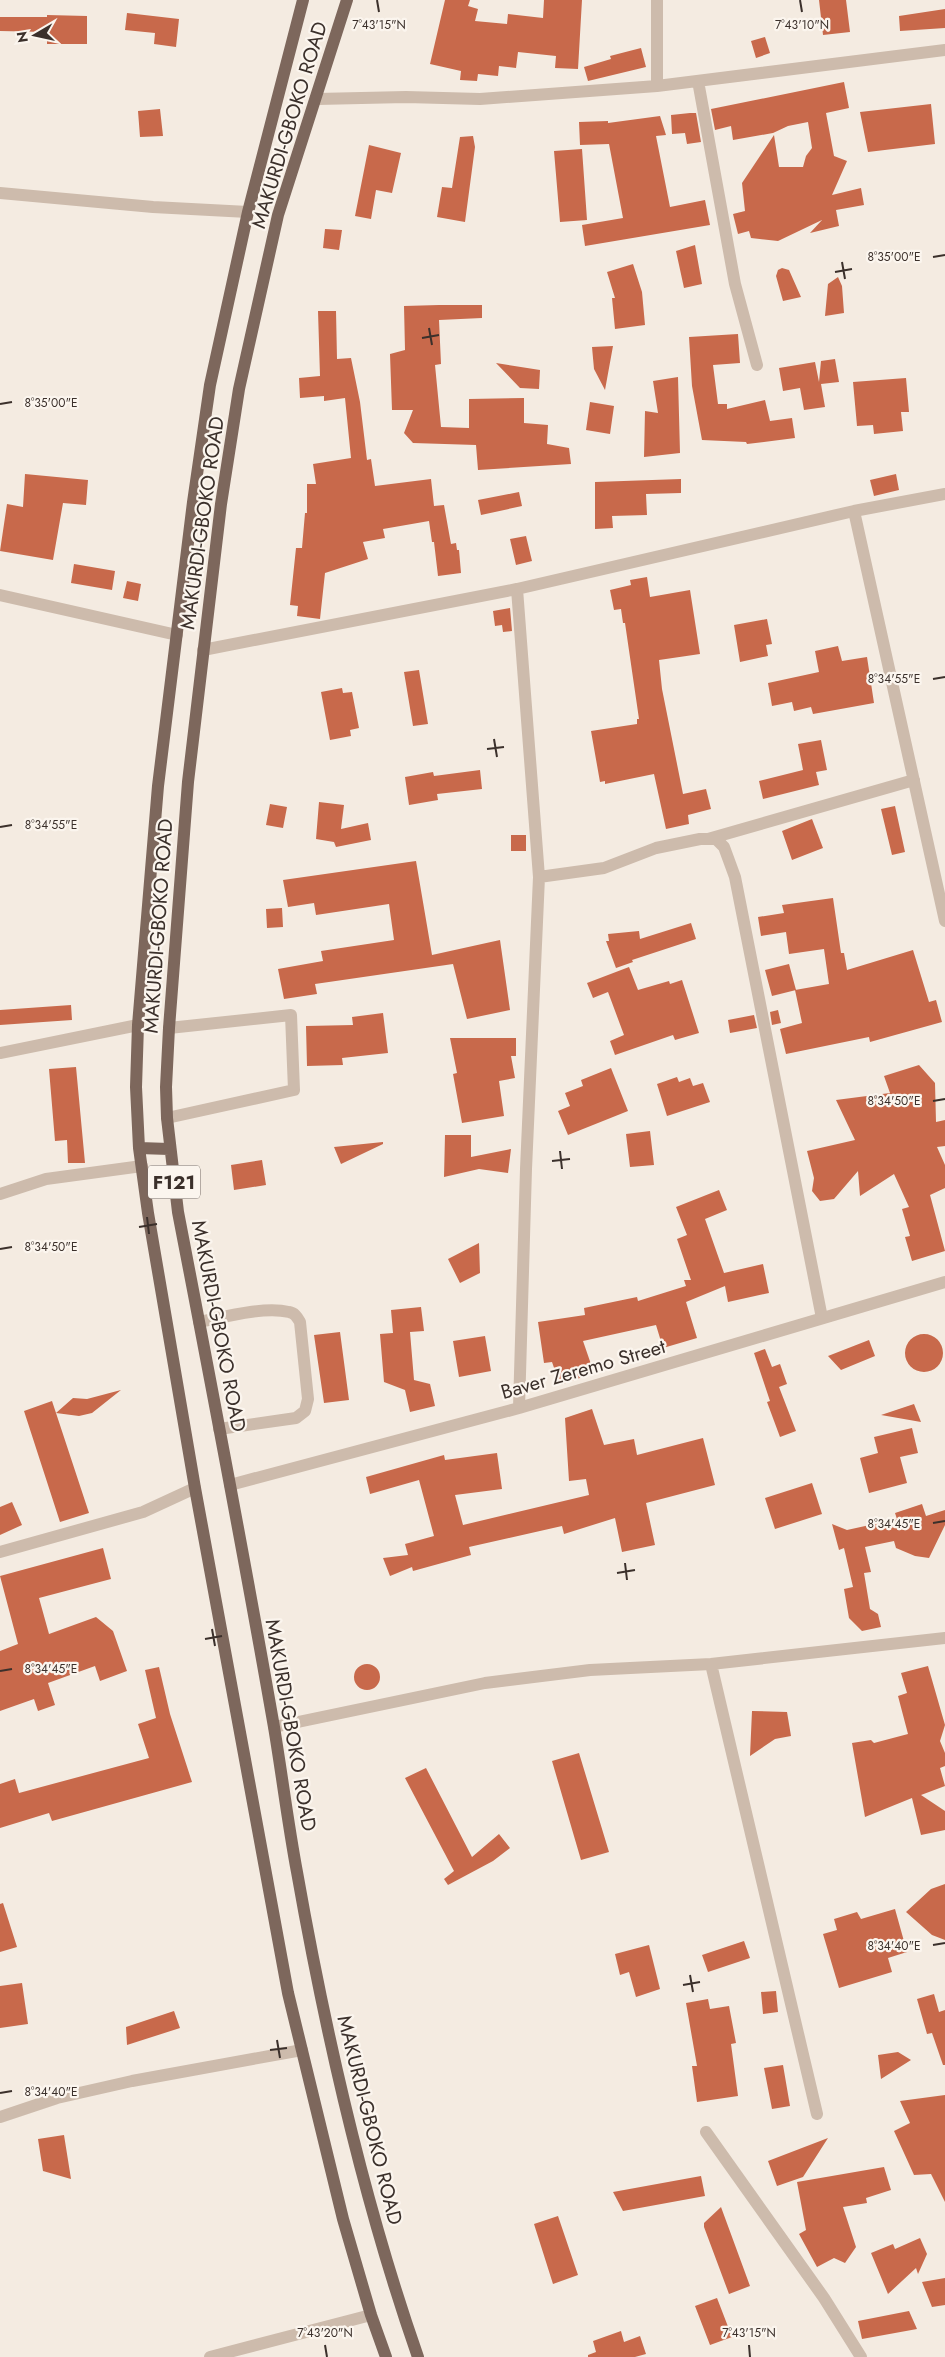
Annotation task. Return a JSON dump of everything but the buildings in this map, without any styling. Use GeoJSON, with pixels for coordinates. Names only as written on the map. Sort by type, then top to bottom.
{"type":"FeatureCollection","features":[{"type":"Feature","properties":{"kind":"main road","name":"F121"},"geometry":{"type":"LineString","coordinates":[[303,0],[248,212],[210,385],[158,786],[138,1025],[136,1087],[139,1148],[195,1488],[275,1926],[302,2050],[344,2219],[371,2316],[386,2357]]}},
{"type":"Feature","properties":{"kind":"main road","name":"MAKURDI-GBOKO ROAD"},"geometry":{"type":"LineString","coordinates":[[347,0],[317,99],[278,215],[239,389],[221,504],[203,650],[177,903],[166,1087],[169,1149],[178,1212],[274,1728],[296,1872],[345,2106],[370,2206],[396,2293],[418,2357]]}},
{"type":"Feature","properties":{"kind":"main road"},"geometry":{"type":"LineString","coordinates":[[139,1148],[169,1149]]}},
{"type":"Feature","properties":{"kind":"street"},"geometry":{"type":"LineString","coordinates":[[657,0],[657,86]]}},
{"type":"Feature","properties":{"kind":"street"},"geometry":{"type":"LineString","coordinates":[[317,99],[406,97],[480,100],[657,86],[945,50]]}},
{"type":"Feature","properties":{"kind":"street"},"geometry":{"type":"LineString","coordinates":[[698,81],[735,284],[757,365]]}},
{"type":"Feature","properties":{"kind":"street"},"geometry":{"type":"LineString","coordinates":[[0,193],[153,207],[248,212]]}},
{"type":"Feature","properties":{"kind":"street"},"geometry":{"type":"LineString","coordinates":[[203,650],[517,589],[854,511],[945,494]]}},
{"type":"Feature","properties":{"kind":"street"},"geometry":{"type":"LineString","coordinates":[[854,511],[945,920]]}},
{"type":"Feature","properties":{"kind":"street"},"geometry":{"type":"LineString","coordinates":[[517,589],[539,877],[526,1169],[519,1408]]}},
{"type":"Feature","properties":{"kind":"street"},"geometry":{"type":"LineString","coordinates":[[0,595],[177,635]]}},
{"type":"Feature","properties":{"kind":"street"},"geometry":{"type":"LineString","coordinates":[[539,877],[604,868],[656,848],[708,839],[914,780]]}},
{"type":"Feature","properties":{"kind":"street"},"geometry":{"type":"LineString","coordinates":[[708,839],[716,839],[724,847],[735,877],[822,1318]]}},
{"type":"Feature","properties":{"kind":"street"},"geometry":{"type":"LineString","coordinates":[[167,1118],[294,1090],[291,1015],[169,1028]]}},
{"type":"Feature","properties":{"kind":"street"},"geometry":{"type":"LineString","coordinates":[[0,1053],[138,1025]]}},
{"type":"Feature","properties":{"kind":"street"},"geometry":{"type":"LineString","coordinates":[[0,1194],[46,1179],[142,1166]]}},
{"type":"Feature","properties":{"kind":"street","name":"Baver Zeremo Street"},"geometry":{"type":"LineString","coordinates":[[230,1485],[519,1408],[945,1282]]}},
{"type":"Feature","properties":{"kind":"street"},"geometry":{"type":"LineString","coordinates":[[199,1322],[248,1312],[288,1312],[295,1314],[300,1322],[308,1399],[305,1411],[296,1418],[219,1429]]}},
{"type":"Feature","properties":{"kind":"street"},"geometry":{"type":"LineString","coordinates":[[0,1552],[143,1512],[195,1488]]}},
{"type":"Feature","properties":{"kind":"street"},"geometry":{"type":"LineString","coordinates":[[274,1728],[485,1683],[590,1670],[712,1664],[944,1642]]}},
{"type":"Feature","properties":{"kind":"street"},"geometry":{"type":"LineString","coordinates":[[712,1664],[817,2114]]}},
{"type":"Feature","properties":{"kind":"street"},"geometry":{"type":"LineString","coordinates":[[0,2117],[57,2098],[123,2083],[302,2050]]}},
{"type":"Feature","properties":{"kind":"street"},"geometry":{"type":"LineString","coordinates":[[706,2132],[824,2298],[861,2357]]}},
{"type":"Feature","properties":{"kind":"street"},"geometry":{"type":"LineString","coordinates":[[210,2357],[371,2316]]}}]}
